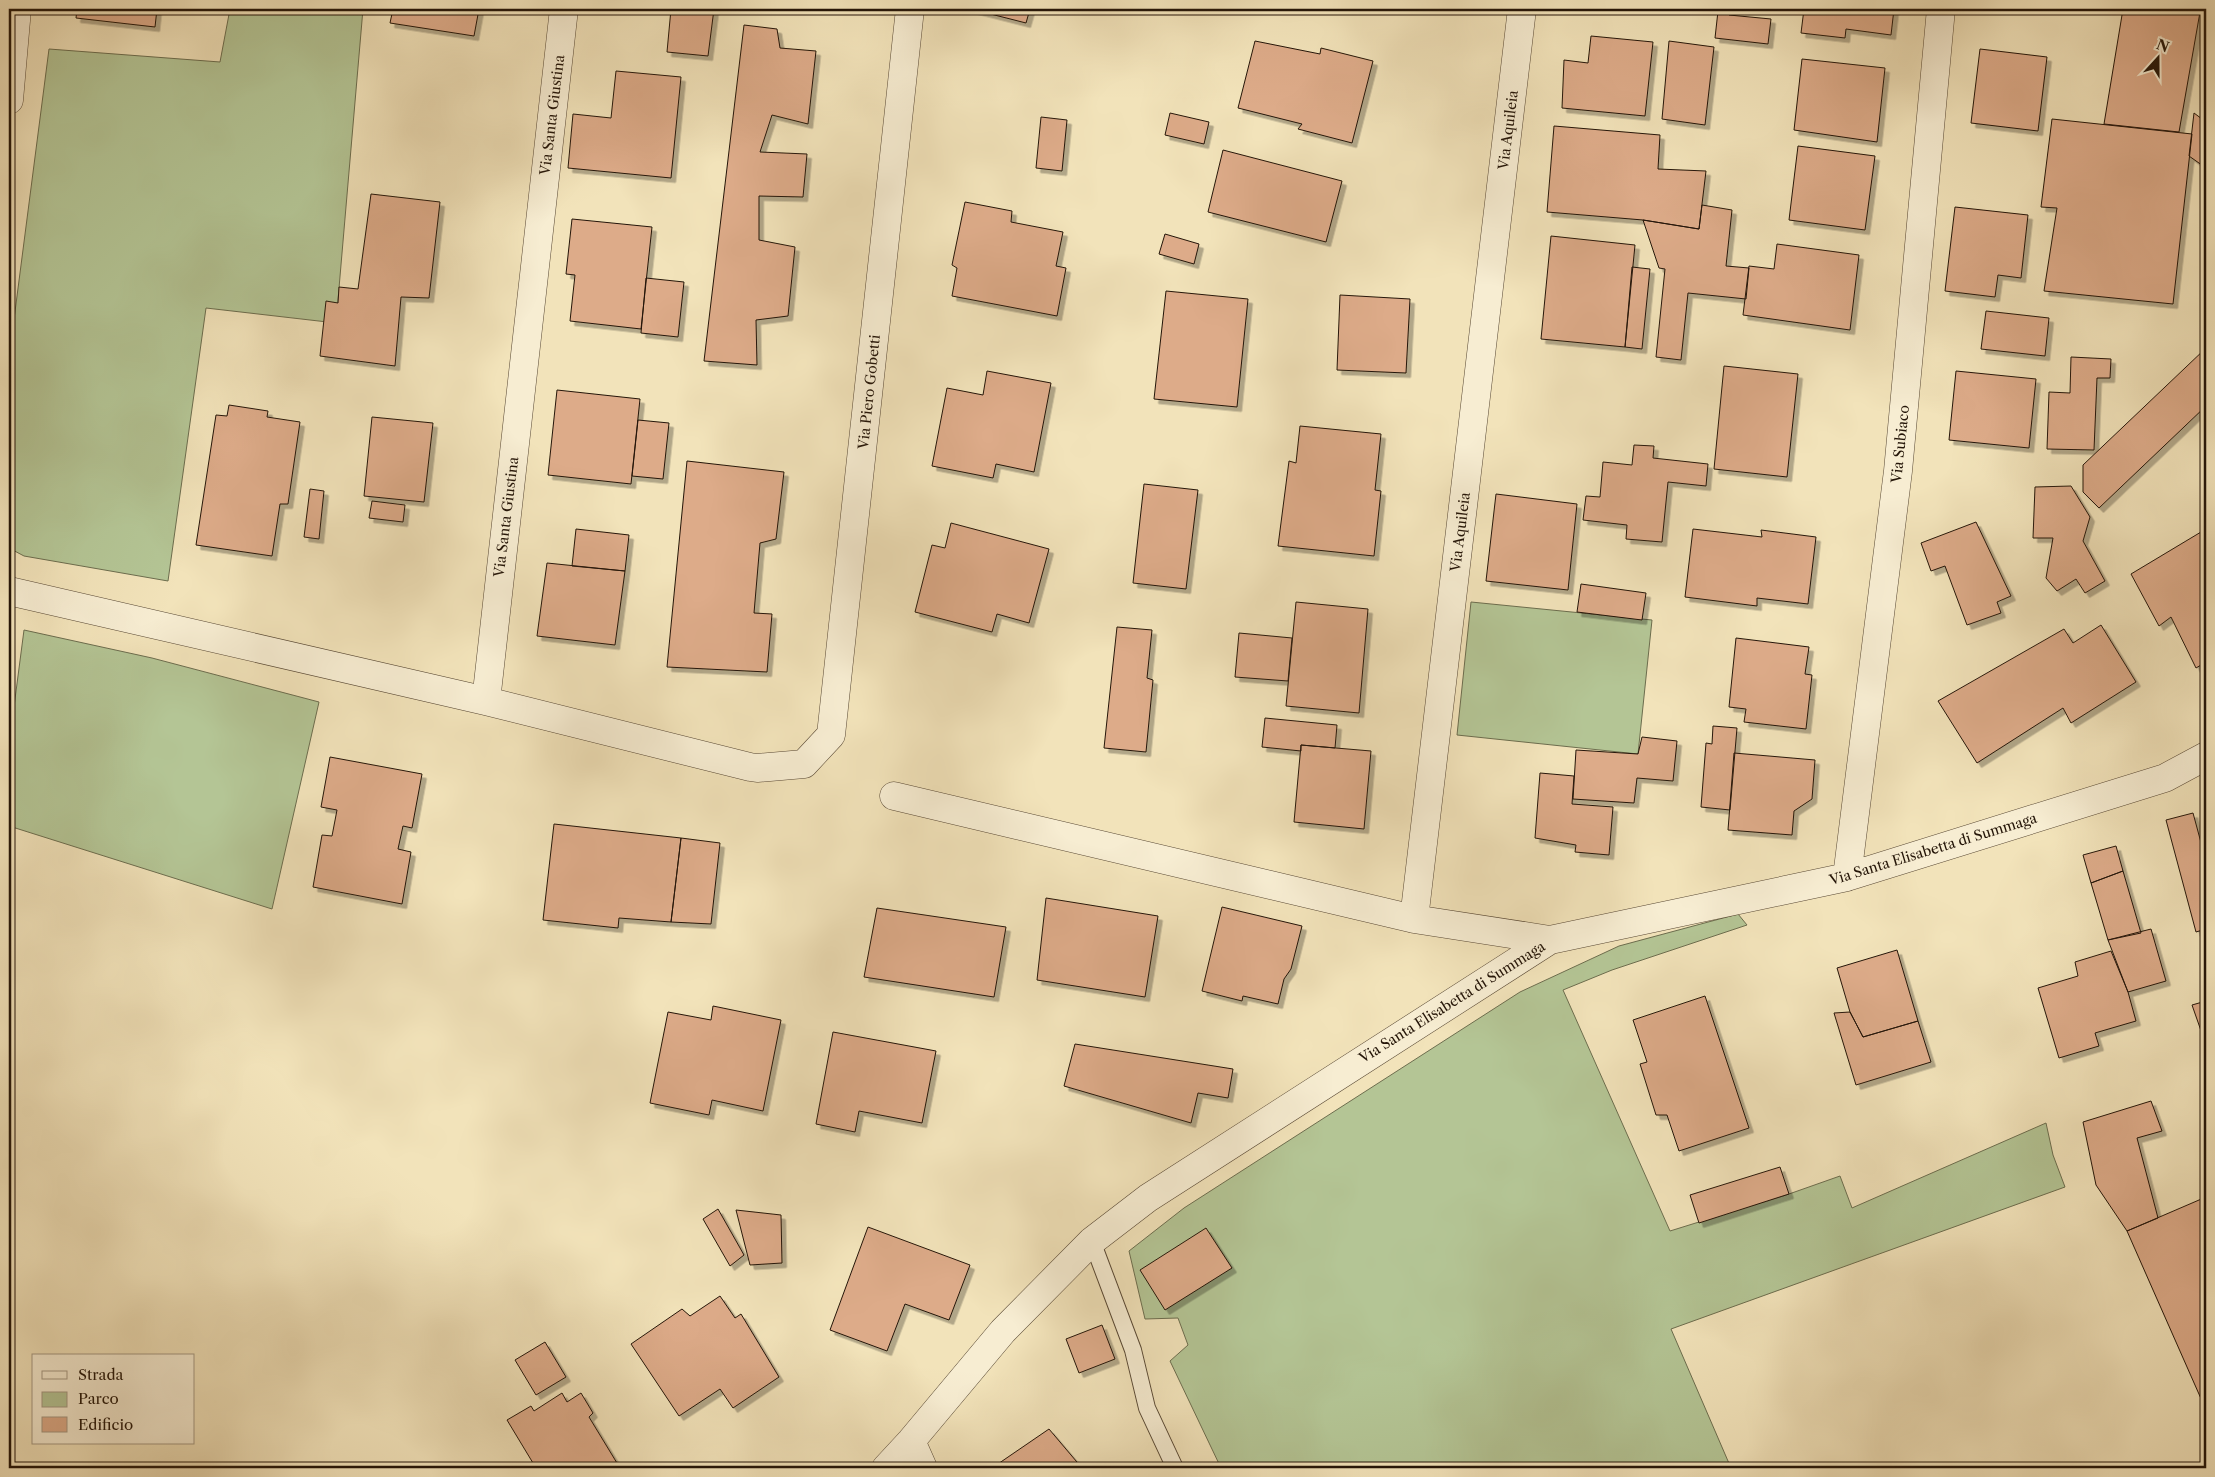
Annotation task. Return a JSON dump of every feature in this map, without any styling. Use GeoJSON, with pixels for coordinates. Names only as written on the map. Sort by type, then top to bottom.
{"type":"FeatureCollection","features":[{"type":"Feature","properties":{"kind":"street"},"geometry":{"type":"LineString","coordinates":[[9,100],[17,9]]}},
{"type":"Feature","properties":{"kind":"street","name":"Via Santa Giustina"},"geometry":{"type":"LineString","coordinates":[[486,701],[564,9]]}},
{"type":"Feature","properties":{"kind":"street","name":"Via Piero Gobetti"},"geometry":{"type":"LineString","coordinates":[[486,701],[757,768],[804,764],[831,735],[910,9]]}},
{"type":"Feature","properties":{"kind":"street","name":"Via Aquileia"},"geometry":{"type":"LineString","coordinates":[[1414,919],[1522,9]]}},
{"type":"Feature","properties":{"kind":"street","name":"Via Subiaco"},"geometry":{"type":"LineString","coordinates":[[1847,877],[1898,471],[1941,9]]}},
{"type":"Feature","properties":{"kind":"street"},"geometry":{"type":"LineString","coordinates":[[9,591],[486,701]]}},
{"type":"Feature","properties":{"kind":"street","name":"Via Santa Elisabetta di Summaga"},"geometry":{"type":"LineString","coordinates":[[886,1468],[1003,1331],[1092,1242],[1148,1198],[1550,940],[1847,877],[2165,778],[2206,756]]}},
{"type":"Feature","properties":{"kind":"street"},"geometry":{"type":"LineString","coordinates":[[894,796],[1414,919],[1550,940]]}},
{"type":"Feature","properties":{"kind":"street"},"geometry":{"type":"LineString","coordinates":[[911,1441],[924,1468]]}},
{"type":"Feature","properties":{"kind":"lane"},"geometry":{"type":"LineString","coordinates":[[1092,1242],[1133,1350],[1147,1408],[1175,1468]]}},
{"type":"Feature","properties":{"kind":"green space"},"geometry":{"type":"Polygon","coordinates":[[[230,9],[363,9],[336,323],[206,308],[168,581],[24,556],[9,548],[9,358],[49,49],[220,62],[230,9]]]}},
{"type":"Feature","properties":{"kind":"green space"},"geometry":{"type":"Polygon","coordinates":[[[1471,602],[1652,620],[1638,754],[1457,735],[1471,602]]]}},
{"type":"Feature","properties":{"kind":"green space"},"geometry":{"type":"Polygon","coordinates":[[[24,630],[152,658],[319,702],[272,909],[9,826],[9,745],[24,630]]]}},
{"type":"Feature","properties":{"kind":"green space"},"geometry":{"type":"Polygon","coordinates":[[[1738,914],[1747,925],[1612,970],[1563,990],[1670,1231],[1840,1176],[1852,1208],[2046,1123],[2053,1155],[2065,1187],[1671,1329],[1731,1468],[1221,1468],[1170,1361],[1188,1345],[1178,1318],[1145,1319],[1129,1251],[1184,1208],[1520,992],[1619,946],[1738,914]]]}},
{"type":"Feature","properties":{"kind":"building"},"geometry":{"type":"Polygon","coordinates":[[[77,9],[157,9],[155,27],[76,18],[77,9]]]}},
{"type":"Feature","properties":{"kind":"building"},"geometry":{"type":"Polygon","coordinates":[[[393,9],[479,9],[474,36],[390,23],[393,9]]]}},
{"type":"Feature","properties":{"kind":"building"},"geometry":{"type":"Polygon","coordinates":[[[671,9],[714,9],[708,56],[667,52],[671,9]]]}},
{"type":"Feature","properties":{"kind":"building"},"geometry":{"type":"Polygon","coordinates":[[[971,9],[1030,9],[1026,23],[971,9]]]}},
{"type":"Feature","properties":{"kind":"building"},"geometry":{"type":"Polygon","coordinates":[[[1804,9],[1894,9],[1891,35],[1846,29],[1845,38],[1801,33],[1804,9]]]}},
{"type":"Feature","properties":{"kind":"building"},"geometry":{"type":"Polygon","coordinates":[[[2123,9],[2165,9],[2200,12],[2179,132],[2104,124],[2123,9]]]}},
{"type":"Feature","properties":{"kind":"building"},"geometry":{"type":"Polygon","coordinates":[[[1718,11],[1730,12],[1729,15],[1771,19],[1768,44],[1715,38],[1718,11]]]}},
{"type":"Feature","properties":{"kind":"building"},"geometry":{"type":"Polygon","coordinates":[[[744,25],[777,29],[780,48],[816,51],[808,124],[772,115],[760,152],[807,154],[803,197],[759,196],[759,240],[795,247],[788,316],[756,320],[757,365],[704,361],[744,25]]]}},
{"type":"Feature","properties":{"kind":"building"},"geometry":{"type":"Polygon","coordinates":[[[1591,36],[1653,42],[1645,116],[1562,108],[1564,60],[1588,63],[1591,36]]]}},
{"type":"Feature","properties":{"kind":"building"},"geometry":{"type":"Polygon","coordinates":[[[1255,41],[1320,54],[1321,48],[1373,61],[1352,143],[1298,129],[1302,124],[1238,108],[1255,41]]]}},
{"type":"Feature","properties":{"kind":"building"},"geometry":{"type":"Polygon","coordinates":[[[1669,41],[1714,47],[1705,125],[1662,119],[1669,41]]]}},
{"type":"Feature","properties":{"kind":"building"},"geometry":{"type":"Polygon","coordinates":[[[1980,49],[2047,57],[2038,131],[1971,123],[1980,49]]]}},
{"type":"Feature","properties":{"kind":"building"},"geometry":{"type":"Polygon","coordinates":[[[1802,59],[1885,68],[1877,142],[1794,130],[1802,59]]]}},
{"type":"Feature","properties":{"kind":"building"},"geometry":{"type":"Polygon","coordinates":[[[616,71],[681,77],[671,178],[568,168],[573,114],[611,118],[616,71]]]}},
{"type":"Feature","properties":{"kind":"building"},"geometry":{"type":"Polygon","coordinates":[[[1170,113],[1209,122],[1204,144],[1165,135],[1170,113]]]}},
{"type":"Feature","properties":{"kind":"building"},"geometry":{"type":"Polygon","coordinates":[[[2194,113],[2206,122],[2206,168],[2189,156],[2194,113]]]}},
{"type":"Feature","properties":{"kind":"building"},"geometry":{"type":"Polygon","coordinates":[[[1041,117],[1067,120],[1062,171],[1036,168],[1041,117]]]}},
{"type":"Feature","properties":{"kind":"building"},"geometry":{"type":"Polygon","coordinates":[[[2052,119],[2192,134],[2173,304],[2044,291],[2057,208],[2041,207],[2052,119]]]}},
{"type":"Feature","properties":{"kind":"building"},"geometry":{"type":"Polygon","coordinates":[[[1554,126],[1660,135],[1658,169],[1706,171],[1699,229],[1643,220],[1547,212],[1554,126]]]}},
{"type":"Feature","properties":{"kind":"building"},"geometry":{"type":"Polygon","coordinates":[[[1798,146],[1875,156],[1865,230],[1789,220],[1798,146]]]}},
{"type":"Feature","properties":{"kind":"building"},"geometry":{"type":"Polygon","coordinates":[[[1223,150],[1342,181],[1326,242],[1208,212],[1223,150]]]}},
{"type":"Feature","properties":{"kind":"building"},"geometry":{"type":"Polygon","coordinates":[[[371,194],[440,202],[429,298],[401,297],[395,366],[320,356],[326,301],[338,303],[339,287],[358,289],[371,194]]]}},
{"type":"Feature","properties":{"kind":"building"},"geometry":{"type":"Polygon","coordinates":[[[965,202],[1012,211],[1011,222],[1063,232],[1056,266],[1066,268],[1057,316],[952,296],[957,268],[952,265],[965,202]]]}},
{"type":"Feature","properties":{"kind":"building"},"geometry":{"type":"Polygon","coordinates":[[[1702,205],[1732,210],[1726,266],[1749,268],[1746,299],[1688,293],[1681,360],[1656,357],[1665,269],[1659,268],[1643,220],[1699,229],[1702,205]]]}},
{"type":"Feature","properties":{"kind":"building"},"geometry":{"type":"Polygon","coordinates":[[[1955,207],[2028,215],[2021,278],[1998,275],[1995,297],[1945,291],[1955,207]]]}},
{"type":"Feature","properties":{"kind":"building"},"geometry":{"type":"Polygon","coordinates":[[[572,219],[652,227],[641,329],[570,321],[575,275],[566,274],[572,219]]]}},
{"type":"Feature","properties":{"kind":"building"},"geometry":{"type":"Polygon","coordinates":[[[1165,234],[1199,244],[1194,264],[1159,254],[1165,234]]]}},
{"type":"Feature","properties":{"kind":"building"},"geometry":{"type":"Polygon","coordinates":[[[1551,236],[1635,245],[1625,347],[1541,339],[1551,236]]]}},
{"type":"Feature","properties":{"kind":"building"},"geometry":{"type":"Polygon","coordinates":[[[1777,244],[1859,255],[1850,330],[1743,315],[1749,266],[1774,269],[1777,244]]]}},
{"type":"Feature","properties":{"kind":"building"},"geometry":{"type":"Polygon","coordinates":[[[1632,267],[1650,269],[1642,349],[1625,347],[1632,267]]]}},
{"type":"Feature","properties":{"kind":"building"},"geometry":{"type":"Polygon","coordinates":[[[646,278],[684,282],[678,337],[641,333],[646,278]]]}},
{"type":"Feature","properties":{"kind":"building"},"geometry":{"type":"Polygon","coordinates":[[[1166,291],[1248,299],[1237,407],[1154,399],[1166,291]]]}},
{"type":"Feature","properties":{"kind":"building"},"geometry":{"type":"Polygon","coordinates":[[[1340,295],[1410,299],[1406,373],[1337,370],[1340,295]]]}},
{"type":"Feature","properties":{"kind":"building"},"geometry":{"type":"Polygon","coordinates":[[[1986,311],[2049,318],[2045,356],[1981,349],[1986,311]]]}},
{"type":"Feature","properties":{"kind":"building"},"geometry":{"type":"Polygon","coordinates":[[[2206,348],[2206,406],[2099,508],[2083,492],[2083,465],[2206,348]]]}},
{"type":"Feature","properties":{"kind":"building"},"geometry":{"type":"Polygon","coordinates":[[[2071,357],[2111,359],[2110,378],[2097,378],[2094,450],[2047,449],[2049,392],[2070,393],[2071,357]]]}},
{"type":"Feature","properties":{"kind":"building"},"geometry":{"type":"Polygon","coordinates":[[[1724,366],[1798,374],[1787,477],[1714,469],[1724,366]]]}},
{"type":"Feature","properties":{"kind":"building"},"geometry":{"type":"Polygon","coordinates":[[[987,371],[1051,383],[1034,472],[996,464],[993,478],[932,466],[947,388],[983,395],[987,371]]]}},
{"type":"Feature","properties":{"kind":"building"},"geometry":{"type":"Polygon","coordinates":[[[1956,371],[2036,379],[2029,448],[1949,440],[1956,371]]]}},
{"type":"Feature","properties":{"kind":"building"},"geometry":{"type":"Polygon","coordinates":[[[557,390],[640,399],[631,484],[548,475],[557,390]]]}},
{"type":"Feature","properties":{"kind":"building"},"geometry":{"type":"Polygon","coordinates":[[[229,405],[268,411],[267,417],[300,422],[288,504],[280,504],[272,556],[196,545],[216,415],[227,416],[229,405]]]}},
{"type":"Feature","properties":{"kind":"building"},"geometry":{"type":"Polygon","coordinates":[[[372,417],[433,423],[424,502],[364,496],[372,417]]]}},
{"type":"Feature","properties":{"kind":"building"},"geometry":{"type":"Polygon","coordinates":[[[638,420],[669,423],[663,479],[632,476],[638,420]]]}},
{"type":"Feature","properties":{"kind":"building"},"geometry":{"type":"Polygon","coordinates":[[[1300,426],[1381,434],[1375,490],[1381,491],[1374,556],[1278,546],[1289,461],[1296,463],[1300,426]]]}},
{"type":"Feature","properties":{"kind":"building"},"geometry":{"type":"Polygon","coordinates":[[[1634,445],[1654,446],[1653,458],[1708,464],[1706,486],[1668,482],[1662,542],[1626,539],[1627,525],[1583,520],[1586,496],[1600,497],[1603,462],[1632,465],[1634,445]]]}},
{"type":"Feature","properties":{"kind":"building"},"geometry":{"type":"Polygon","coordinates":[[[687,461],[784,472],[776,539],[760,543],[754,613],[772,614],[767,672],[667,667],[687,461]]]}},
{"type":"Feature","properties":{"kind":"building"},"geometry":{"type":"Polygon","coordinates":[[[1144,484],[1198,490],[1186,589],[1133,583],[1144,484]]]}},
{"type":"Feature","properties":{"kind":"building"},"geometry":{"type":"Polygon","coordinates":[[[2071,486],[2090,517],[2083,541],[2105,581],[2085,593],[2076,579],[2057,591],[2046,578],[2053,538],[2033,538],[2035,487],[2071,486]]]}},
{"type":"Feature","properties":{"kind":"building"},"geometry":{"type":"Polygon","coordinates":[[[310,489],[324,491],[319,539],[304,537],[310,489]]]}},
{"type":"Feature","properties":{"kind":"building"},"geometry":{"type":"Polygon","coordinates":[[[1496,494],[1577,504],[1568,590],[1486,581],[1496,494]]]}},
{"type":"Feature","properties":{"kind":"building"},"geometry":{"type":"Polygon","coordinates":[[[372,501],[405,505],[403,522],[369,518],[372,501]]]}},
{"type":"Feature","properties":{"kind":"building"},"geometry":{"type":"Polygon","coordinates":[[[1976,522],[2011,596],[1997,602],[2001,613],[1967,625],[1945,566],[1931,571],[1921,543],[1976,522]]]}},
{"type":"Feature","properties":{"kind":"building"},"geometry":{"type":"Polygon","coordinates":[[[951,523],[1049,549],[1029,623],[997,614],[992,632],[915,612],[932,545],[945,548],[951,523]]]}},
{"type":"Feature","properties":{"kind":"building"},"geometry":{"type":"Polygon","coordinates":[[[576,529],[629,535],[625,571],[572,566],[576,529]]]}},
{"type":"Feature","properties":{"kind":"building"},"geometry":{"type":"Polygon","coordinates":[[[1693,529],[1762,537],[1761,530],[1816,537],[1808,604],[1757,598],[1757,606],[1685,597],[1693,529]]]}},
{"type":"Feature","properties":{"kind":"building"},"geometry":{"type":"Polygon","coordinates":[[[2206,529],[2206,662],[2196,668],[2171,617],[2159,626],[2131,574],[2206,529]]]}},
{"type":"Feature","properties":{"kind":"building"},"geometry":{"type":"Polygon","coordinates":[[[547,563],[625,571],[615,645],[537,636],[547,563]]]}},
{"type":"Feature","properties":{"kind":"building"},"geometry":{"type":"Polygon","coordinates":[[[1581,584],[1646,593],[1642,620],[1577,612],[1581,584]]]}},
{"type":"Feature","properties":{"kind":"building"},"geometry":{"type":"Polygon","coordinates":[[[1296,602],[1368,609],[1359,713],[1286,706],[1296,602]]]}},
{"type":"Feature","properties":{"kind":"building"},"geometry":{"type":"Polygon","coordinates":[[[2101,625],[2136,682],[2071,723],[2063,708],[1977,763],[1938,701],[2064,629],[2073,643],[2101,625]]]}},
{"type":"Feature","properties":{"kind":"building"},"geometry":{"type":"Polygon","coordinates":[[[1117,627],[1152,630],[1147,678],[1153,680],[1146,752],[1104,748],[1117,627]]]}},
{"type":"Feature","properties":{"kind":"building"},"geometry":{"type":"Polygon","coordinates":[[[1239,633],[1292,638],[1288,681],[1235,677],[1239,633]]]}},
{"type":"Feature","properties":{"kind":"building"},"geometry":{"type":"Polygon","coordinates":[[[1736,638],[1809,647],[1805,674],[1812,675],[1806,729],[1744,722],[1746,709],[1729,707],[1736,638]]]}},
{"type":"Feature","properties":{"kind":"building"},"geometry":{"type":"Polygon","coordinates":[[[1265,718],[1337,725],[1335,748],[1301,745],[1301,751],[1262,747],[1265,718]]]}},
{"type":"Feature","properties":{"kind":"building"},"geometry":{"type":"Polygon","coordinates":[[[1713,726],[1737,728],[1730,810],[1701,807],[1706,743],[1712,744],[1713,726]]]}},
{"type":"Feature","properties":{"kind":"building"},"geometry":{"type":"Polygon","coordinates":[[[1642,737],[1677,741],[1673,781],[1637,778],[1634,803],[1573,799],[1576,750],[1638,754],[1642,737]]]}},
{"type":"Feature","properties":{"kind":"building"},"geometry":{"type":"Polygon","coordinates":[[[1301,745],[1371,751],[1364,829],[1294,822],[1301,745]]]}},
{"type":"Feature","properties":{"kind":"building"},"geometry":{"type":"Polygon","coordinates":[[[1734,753],[1815,760],[1812,799],[1794,811],[1792,835],[1728,830],[1734,753]]]}},
{"type":"Feature","properties":{"kind":"building"},"geometry":{"type":"Polygon","coordinates":[[[330,757],[422,774],[412,828],[403,826],[398,849],[411,852],[402,904],[313,887],[322,835],[332,836],[337,810],[321,807],[330,757]]]}},
{"type":"Feature","properties":{"kind":"building"},"geometry":{"type":"Polygon","coordinates":[[[1540,773],[1574,776],[1572,804],[1613,807],[1609,855],[1575,852],[1576,845],[1535,838],[1540,773]]]}},
{"type":"Feature","properties":{"kind":"building"},"geometry":{"type":"Polygon","coordinates":[[[2193,813],[2203,850],[2206,849],[2206,929],[2196,932],[2166,820],[2193,813]]]}},
{"type":"Feature","properties":{"kind":"building"},"geometry":{"type":"Polygon","coordinates":[[[554,824],[681,838],[671,922],[619,918],[618,928],[543,920],[554,824]]]}},
{"type":"Feature","properties":{"kind":"building"},"geometry":{"type":"Polygon","coordinates":[[[681,838],[720,843],[711,924],[671,922],[681,838]]]}},
{"type":"Feature","properties":{"kind":"building"},"geometry":{"type":"Polygon","coordinates":[[[2116,846],[2123,871],[2091,883],[2083,855],[2116,846]]]}},
{"type":"Feature","properties":{"kind":"building"},"geometry":{"type":"Polygon","coordinates":[[[2123,871],[2141,933],[2108,940],[2091,883],[2123,871]]]}},
{"type":"Feature","properties":{"kind":"building"},"geometry":{"type":"Polygon","coordinates":[[[1046,898],[1158,916],[1145,997],[1037,980],[1046,898]]]}},
{"type":"Feature","properties":{"kind":"building"},"geometry":{"type":"Polygon","coordinates":[[[1222,907],[1302,926],[1291,969],[1284,979],[1278,1004],[1243,996],[1242,1001],[1202,991],[1222,907]]]}},
{"type":"Feature","properties":{"kind":"building"},"geometry":{"type":"Polygon","coordinates":[[[877,908],[1006,927],[994,997],[864,977],[877,908]]]}},
{"type":"Feature","properties":{"kind":"building"},"geometry":{"type":"Polygon","coordinates":[[[2151,929],[2166,981],[2128,992],[2108,940],[2151,929]]]}},
{"type":"Feature","properties":{"kind":"building"},"geometry":{"type":"Polygon","coordinates":[[[1897,950],[1918,1021],[1863,1037],[1850,1012],[1837,968],[1897,950]]]}},
{"type":"Feature","properties":{"kind":"building"},"geometry":{"type":"Polygon","coordinates":[[[2111,951],[2128,992],[2136,1021],[2095,1033],[2099,1046],[2059,1058],[2038,988],[2078,976],[2075,962],[2111,951]]]}},
{"type":"Feature","properties":{"kind":"building"},"geometry":{"type":"Polygon","coordinates":[[[1705,996],[1749,1128],[1679,1151],[1667,1115],[1656,1115],[1640,1064],[1647,1062],[1633,1020],[1705,996]]]}},
{"type":"Feature","properties":{"kind":"building"},"geometry":{"type":"Polygon","coordinates":[[[2206,1001],[2206,1045],[2192,1005],[2206,1001]]]}},
{"type":"Feature","properties":{"kind":"building"},"geometry":{"type":"Polygon","coordinates":[[[713,1006],[781,1020],[763,1111],[712,1100],[709,1115],[650,1103],[668,1012],[711,1020],[713,1006]]]}},
{"type":"Feature","properties":{"kind":"building"},"geometry":{"type":"Polygon","coordinates":[[[1850,1012],[1863,1037],[1918,1021],[1931,1062],[1856,1085],[1834,1013],[1850,1012]]]}},
{"type":"Feature","properties":{"kind":"building"},"geometry":{"type":"Polygon","coordinates":[[[833,1032],[936,1051],[922,1123],[859,1111],[855,1132],[816,1124],[833,1032]]]}},
{"type":"Feature","properties":{"kind":"building"},"geometry":{"type":"Polygon","coordinates":[[[1075,1044],[1233,1069],[1228,1098],[1198,1093],[1191,1123],[1064,1086],[1075,1044]]]}},
{"type":"Feature","properties":{"kind":"building"},"geometry":{"type":"Polygon","coordinates":[[[2151,1101],[2162,1131],[2137,1138],[2158,1218],[2127,1231],[2096,1185],[2083,1122],[2151,1101]]]}},
{"type":"Feature","properties":{"kind":"building"},"geometry":{"type":"Polygon","coordinates":[[[1780,1167],[1789,1194],[1699,1223],[1690,1195],[1780,1167]]]}},
{"type":"Feature","properties":{"kind":"building"},"geometry":{"type":"Polygon","coordinates":[[[2206,1197],[2206,1410],[2127,1231],[2206,1197]]]}},
{"type":"Feature","properties":{"kind":"building"},"geometry":{"type":"Polygon","coordinates":[[[718,1209],[744,1255],[730,1266],[703,1219],[718,1209]]]}},
{"type":"Feature","properties":{"kind":"building"},"geometry":{"type":"Polygon","coordinates":[[[736,1210],[781,1215],[782,1263],[750,1265],[736,1210]]]}},
{"type":"Feature","properties":{"kind":"building"},"geometry":{"type":"Polygon","coordinates":[[[868,1227],[970,1265],[949,1320],[905,1304],[887,1351],[830,1330],[868,1227]]]}},
{"type":"Feature","properties":{"kind":"building"},"geometry":{"type":"Polygon","coordinates":[[[1206,1228],[1232,1268],[1165,1310],[1140,1270],[1206,1228]]]}},
{"type":"Feature","properties":{"kind":"building"},"geometry":{"type":"Polygon","coordinates":[[[720,1296],[735,1318],[741,1314],[779,1377],[733,1408],[720,1389],[679,1416],[631,1344],[682,1309],[690,1316],[720,1296]]]}},
{"type":"Feature","properties":{"kind":"building"},"geometry":{"type":"Polygon","coordinates":[[[1102,1325],[1115,1359],[1079,1373],[1066,1339],[1102,1325]]]}},
{"type":"Feature","properties":{"kind":"building"},"geometry":{"type":"Polygon","coordinates":[[[545,1342],[566,1377],[536,1395],[515,1360],[545,1342]]]}},
{"type":"Feature","properties":{"kind":"building"},"geometry":{"type":"Polygon","coordinates":[[[562,1393],[567,1402],[581,1393],[593,1413],[589,1417],[620,1468],[536,1468],[507,1420],[531,1406],[534,1411],[562,1393]]]}},
{"type":"Feature","properties":{"kind":"building"},"geometry":{"type":"Polygon","coordinates":[[[1049,1429],[1082,1468],[992,1468],[1049,1429]]]}}]}
